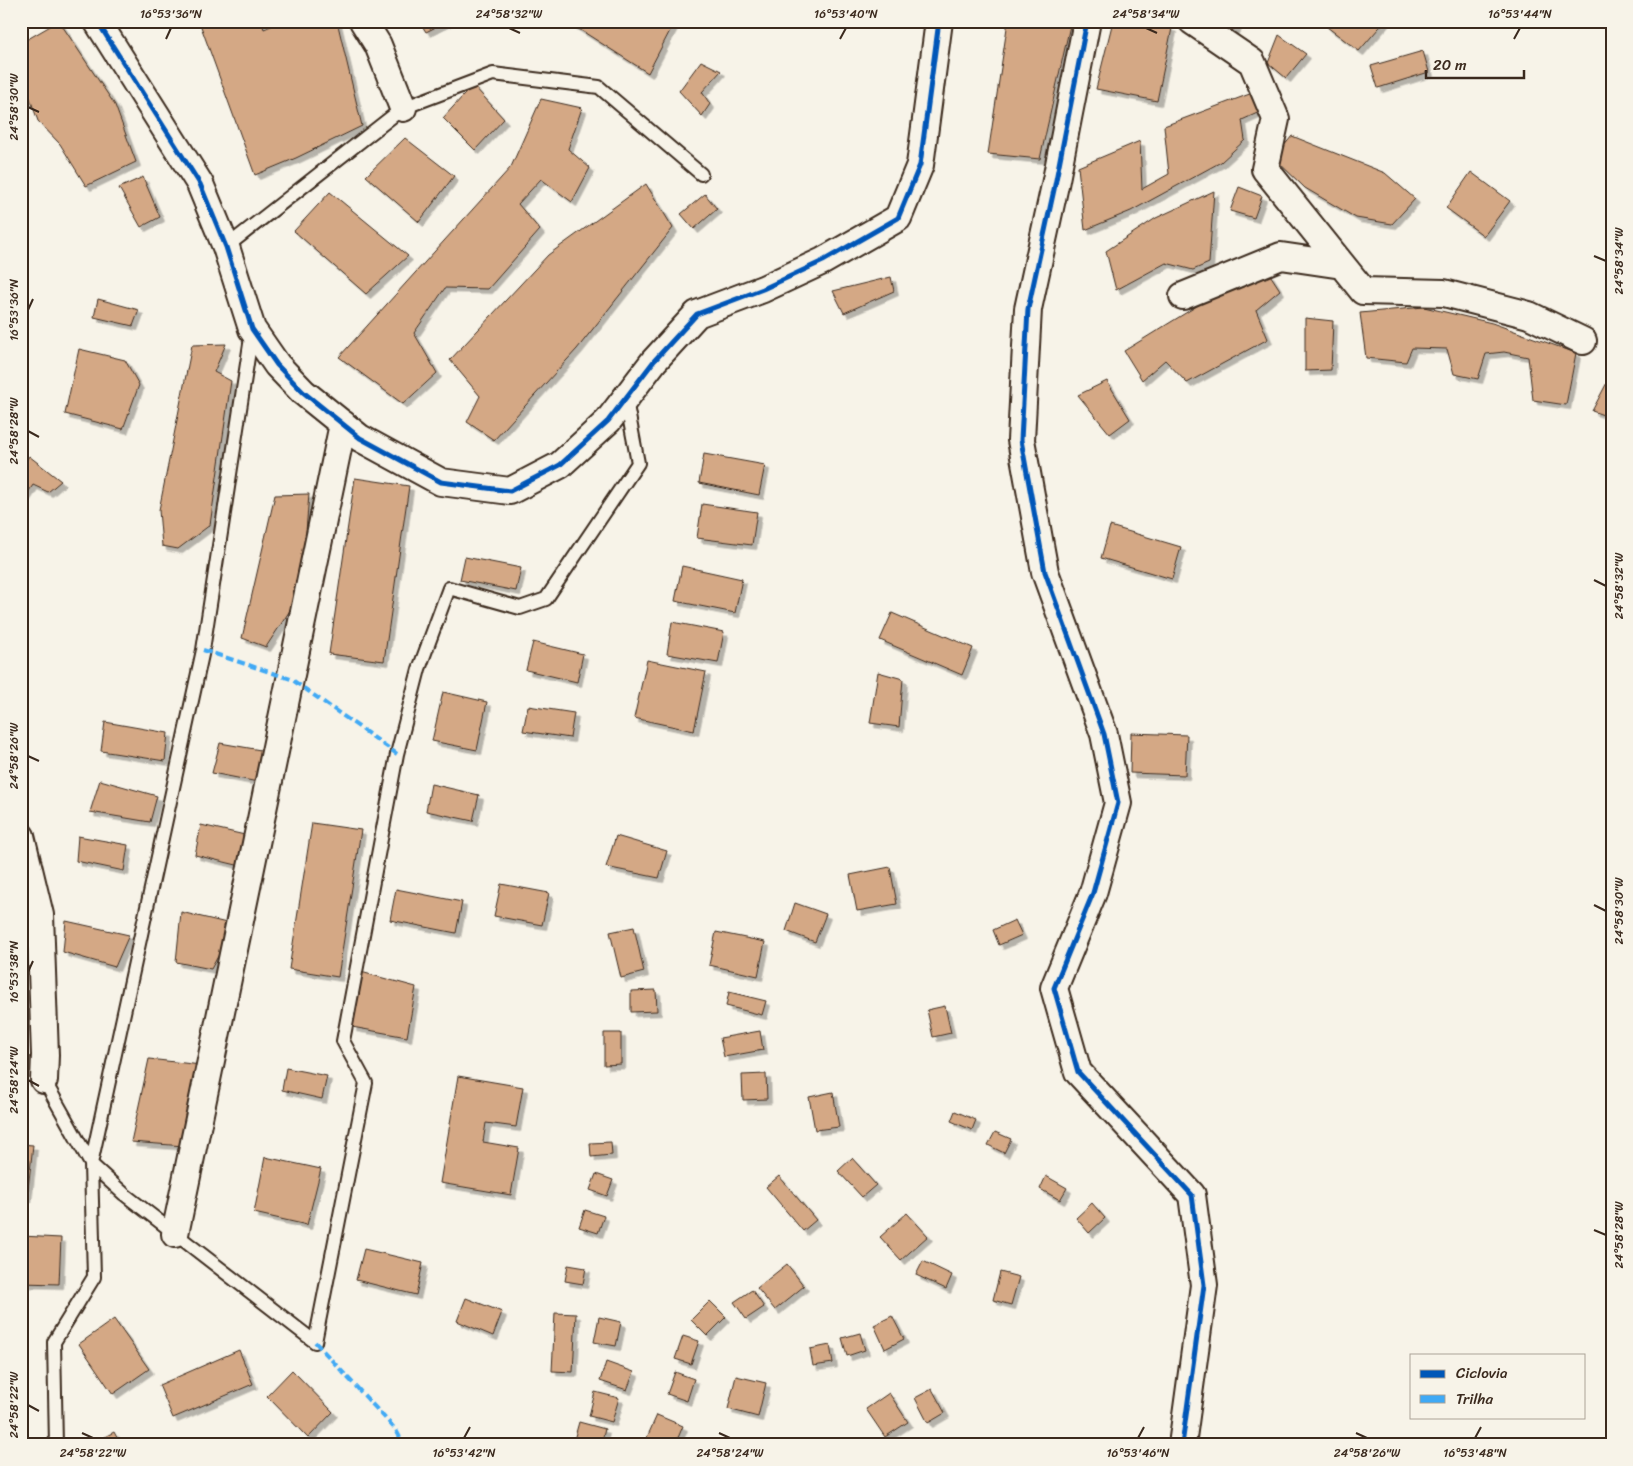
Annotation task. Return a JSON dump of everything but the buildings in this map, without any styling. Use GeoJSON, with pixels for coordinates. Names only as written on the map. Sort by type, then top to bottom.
{"type":"FeatureCollection","features":[{"type":"Feature","properties":{"kind":"street"},"geometry":{"type":"LineString","coordinates":[[97,21],[200,184],[226,247],[252,328],[277,364],[303,392],[360,438],[441,482],[510,491],[560,466],[608,421],[654,361],[697,314],[763,289],[823,261],[898,218],[920,165],[939,21]]}},
{"type":"Feature","properties":{"kind":"street"},"geometry":{"type":"LineString","coordinates":[[363,21],[378,45],[403,108]]}},
{"type":"Feature","properties":{"kind":"street"},"geometry":{"type":"LineString","coordinates":[[1087,21],[1055,185],[1028,309],[1021,440],[1045,572],[1104,734],[1118,803],[1093,893],[1054,988],[1078,1072],[1192,1195],[1204,1285],[1182,1445]]}},
{"type":"Feature","properties":{"kind":"street"},"geometry":{"type":"LineString","coordinates":[[1192,21],[1252,62],[1276,120],[1265,169],[1362,291],[1444,293],[1530,314],[1583,341]]}},
{"type":"Feature","properties":{"kind":"street"},"geometry":{"type":"LineString","coordinates":[[1183,296],[1281,256],[1342,265]]}},
{"type":"Feature","properties":{"kind":"street"},"geometry":{"type":"LineString","coordinates":[[175,1234],[343,424]]}},
{"type":"Feature","properties":{"kind":"street"},"geometry":{"type":"LineString","coordinates":[[21,836],[40,915],[45,1055],[44,1080]]}},
{"type":"Feature","properties":{"kind":"lane"},"geometry":{"type":"LineString","coordinates":[[226,247],[403,108],[494,74],[599,87],[701,174]]}},
{"type":"Feature","properties":{"kind":"lane"},"geometry":{"type":"LineString","coordinates":[[56,1445],[54,1342],[94,1276],[91,1164],[203,650],[252,328]]}},
{"type":"Feature","properties":{"kind":"lane"},"geometry":{"type":"LineString","coordinates":[[44,1080],[91,1164],[124,1194],[315,1342],[366,1084],[343,1041],[397,754],[419,669],[449,588],[520,608],[546,599],[638,463],[626,399]]}},
{"type":"Feature","properties":{"kind":"marked path"},"geometry":{"type":"LineString","coordinates":[[203,650],[291,679],[397,754]]}},
{"type":"Feature","properties":{"kind":"marked path"},"geometry":{"type":"LineString","coordinates":[[315,1342],[396,1430],[404,1445]]}},
{"type":"Feature","properties":{"kind":"cycle path"},"geometry":{"type":"LineString","coordinates":[[97,21],[200,184],[226,247],[252,329],[277,365],[303,392],[360,438],[441,482],[510,491],[560,465],[608,421],[654,361],[697,314],[763,289],[823,261],[898,218],[920,165],[939,21]]}},
{"type":"Feature","properties":{"kind":"cycle path"},"geometry":{"type":"LineString","coordinates":[[1087,21],[1055,185],[1028,309],[1021,440],[1045,572],[1104,734],[1118,803],[1093,893],[1054,988],[1078,1072],[1192,1195],[1204,1285],[1182,1445]]}}]}
